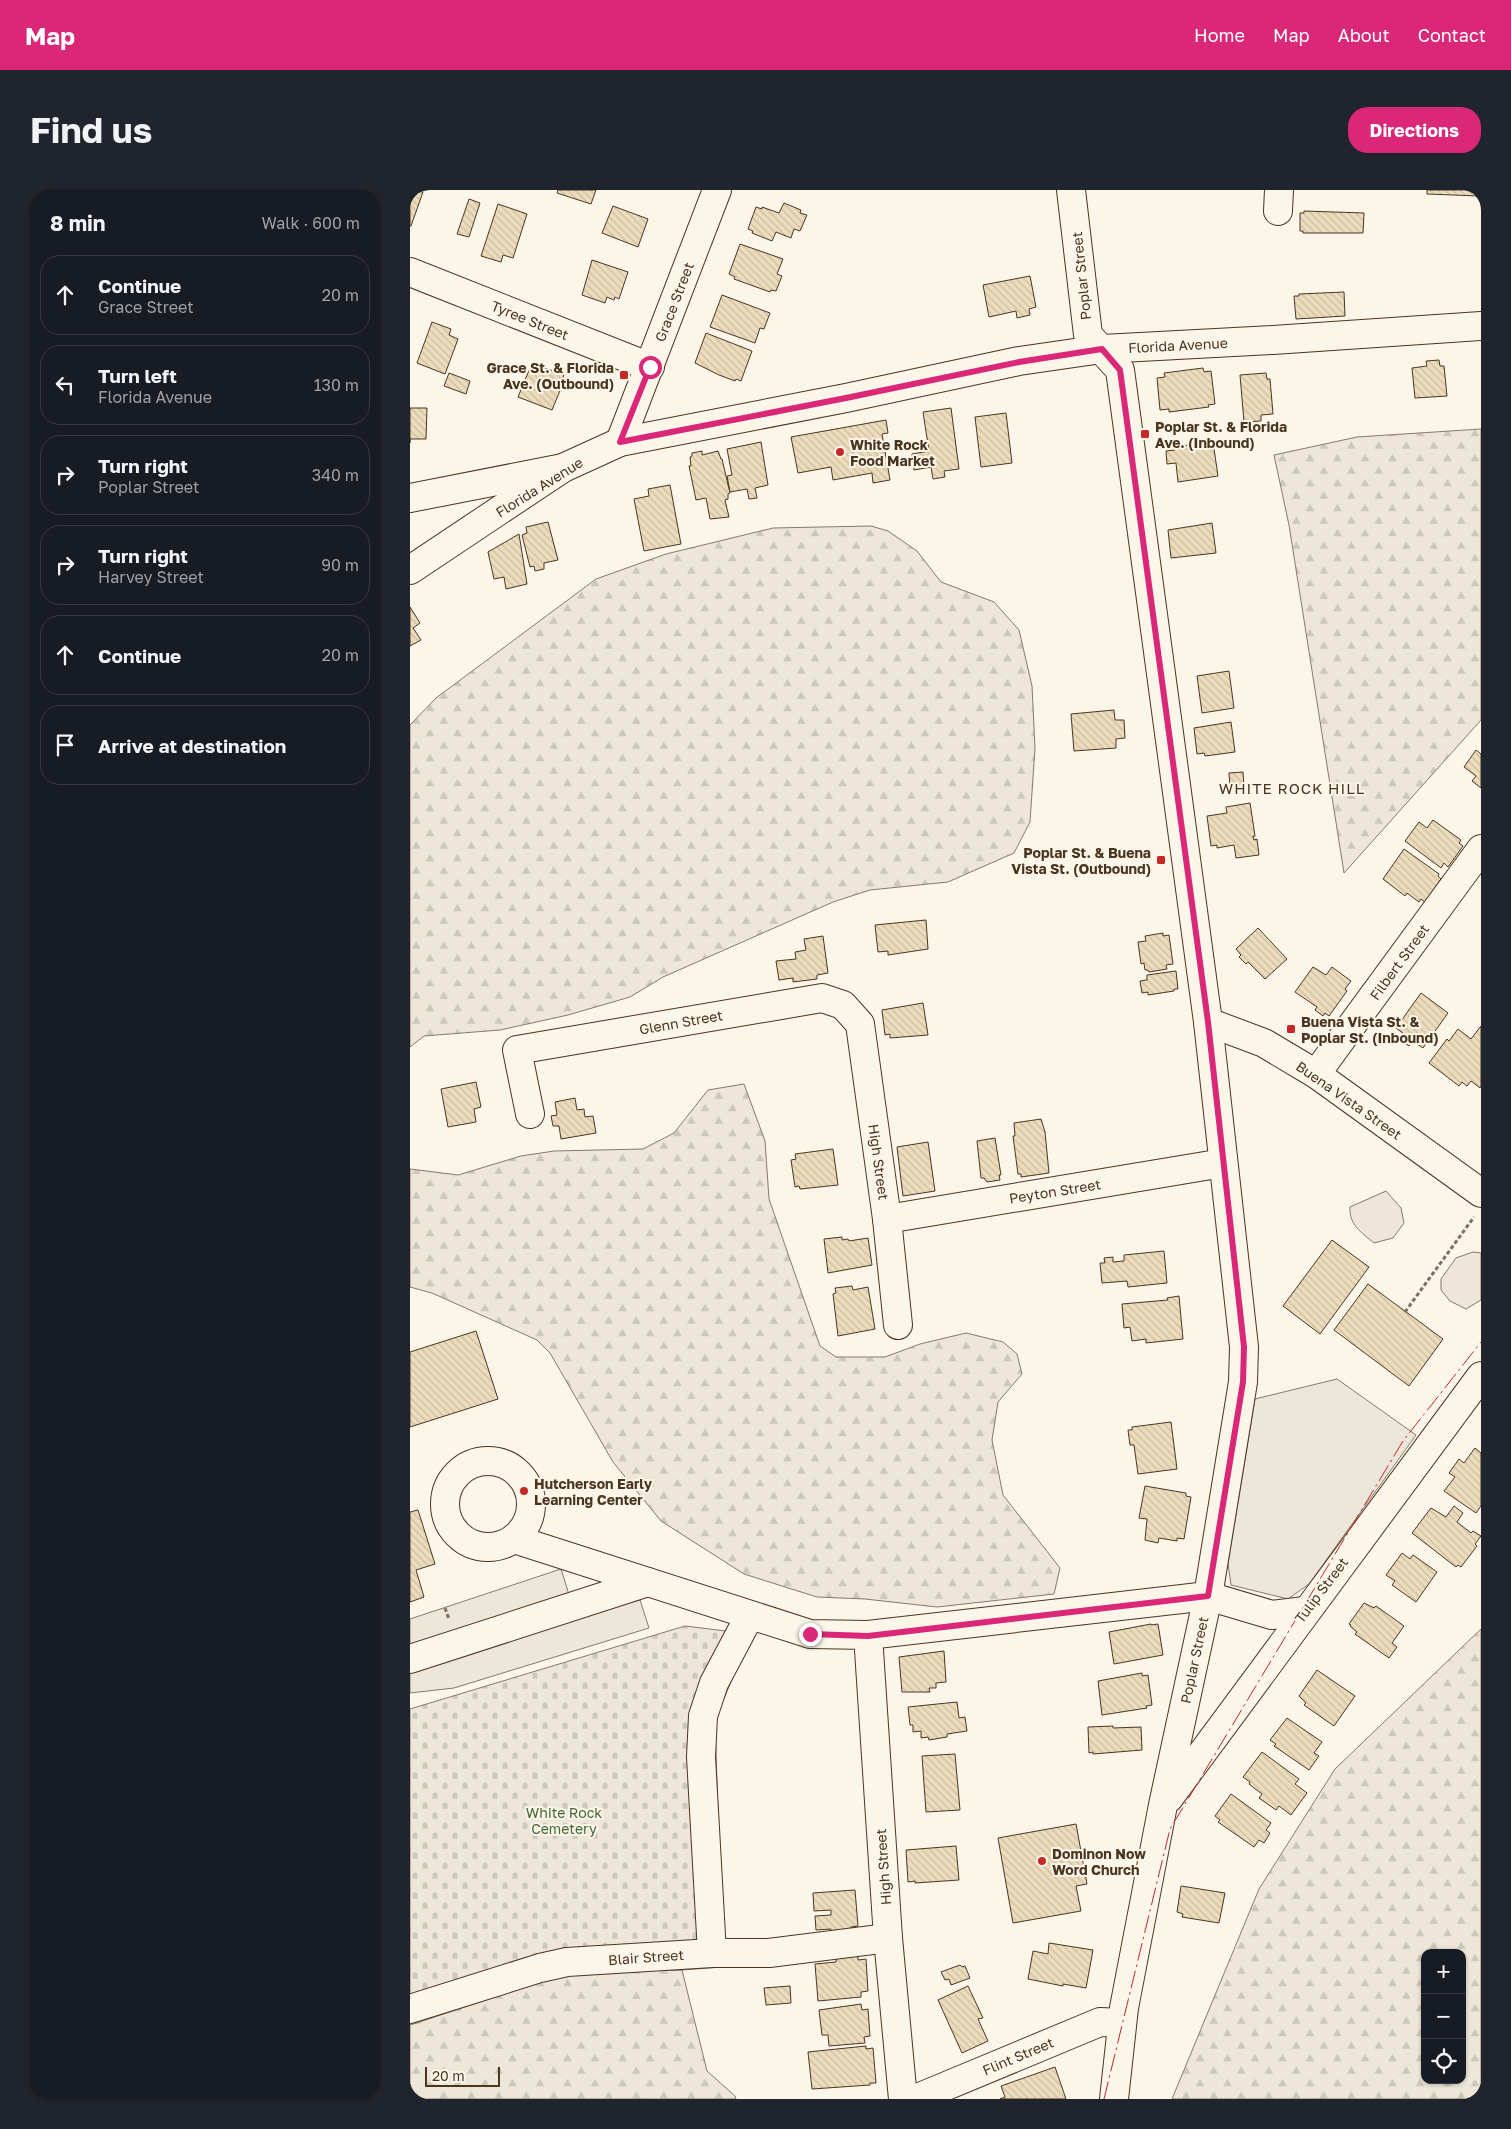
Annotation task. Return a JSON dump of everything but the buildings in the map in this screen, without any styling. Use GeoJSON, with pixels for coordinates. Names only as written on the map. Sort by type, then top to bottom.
{"type":"FeatureCollection","features":[{"type":"Feature","properties":{"kind":"street","name":"Grace Street"},"geometry":{"type":"LineString","coordinates":[[620,442],[718,190]]}},
{"type":"Feature","properties":{"kind":"street","name":"Poplar Street"},"geometry":{"type":"LineString","coordinates":[[1071,190],[1088,335],[1120,370],[1208,1022],[1244,1347],[1243,1382],[1208,1596],[1163,1805],[1122,2022],[1114,2099]]}},
{"type":"Feature","properties":{"kind":"street","name":"Tyree Street"},"geometry":{"type":"LineString","coordinates":[[410,272],[650,367]]}},
{"type":"Feature","properties":{"kind":"street","name":"Florida Avenue"},"geometry":{"type":"LineString","coordinates":[[410,570],[563,468],[620,442],[1019,362],[1102,349],[1481,326]]}},
{"type":"Feature","properties":{"kind":"street"},"geometry":{"type":"LineString","coordinates":[[410,498],[563,468]]}},
{"type":"Feature","properties":{"kind":"street","name":"Filbert Street"},"geometry":{"type":"LineString","coordinates":[[1316,1074],[1481,849]]}},
{"type":"Feature","properties":{"kind":"street","name":"Glenn Street"},"geometry":{"type":"LineString","coordinates":[[530,1114],[517,1050],[822,998],[844,1005]]}},
{"type":"Feature","properties":{"kind":"street","name":"High Street"},"geometry":{"type":"LineString","coordinates":[[844,1005],[860,1024],[888,1219],[898,1325]]}},
{"type":"Feature","properties":{"kind":"street","name":"Buena Vista Street"},"geometry":{"type":"LineString","coordinates":[[1208,1022],[1264,1043],[1316,1074],[1479,1203]]}},
{"type":"Feature","properties":{"kind":"street","name":"Peyton Street"},"geometry":{"type":"LineString","coordinates":[[888,1219],[1223,1163]]}},
{"type":"Feature","properties":{"kind":"street","name":"Tulip Street"},"geometry":{"type":"LineString","coordinates":[[1163,1805],[1481,1376]]}},
{"type":"Feature","properties":{"kind":"street"},"geometry":{"type":"LineString","coordinates":[[514,1539],[810,1634],[868,1636],[1208,1596],[1272,1615],[1306,1611]]}},
{"type":"Feature","properties":{"kind":"street"},"geometry":{"type":"LineString","coordinates":[[410,1659],[648,1582]]}},
{"type":"Feature","properties":{"kind":"street"},"geometry":{"type":"LineString","coordinates":[[712,1953],[701,1757],[703,1716],[714,1683],[750,1614]]}},
{"type":"Feature","properties":{"kind":"street","name":"High Street"},"geometry":{"type":"LineString","coordinates":[[868,1636],[888,1938],[903,2099]]}},
{"type":"Feature","properties":{"kind":"street","name":"Blair Street"},"geometry":{"type":"LineString","coordinates":[[410,2009],[540,1968],[567,1962],[712,1953],[769,1953],[888,1938]]}},
{"type":"Feature","properties":{"kind":"street","name":"Flint Street"},"geometry":{"type":"LineString","coordinates":[[915,2099],[1100,2022],[1122,2022]]}},
{"type":"Feature","properties":{"kind":"path"},"geometry":{"type":"LineString","coordinates":[[1405,1312],[1479,1203]]}},
{"type":"Feature","properties":{"kind":"green space"},"geometry":{"type":"Polygon","coordinates":[[[1481,429],[1481,720],[1344,873],[1289,525],[1274,455],[1357,437],[1481,429]]]}},
{"type":"Feature","properties":{"kind":"green space"},"geometry":{"type":"Polygon","coordinates":[[[871,526],[888,531],[917,551],[941,582],[994,602],[1019,630],[1032,686],[1035,748],[1030,822],[1014,853],[948,882],[870,890],[833,902],[663,977],[630,997],[568,1015],[500,1030],[424,1036],[410,1047],[410,725],[436,698],[596,579],[666,554],[773,528],[871,526]]]}},
{"type":"Feature","properties":{"kind":"green space"},"geometry":{"type":"Polygon","coordinates":[[[744,1084],[765,1141],[769,1199],[820,1346],[836,1357],[885,1357],[920,1344],[966,1333],[1003,1342],[1017,1354],[1022,1374],[998,1402],[992,1440],[1003,1495],[1060,1568],[1054,1594],[937,1607],[865,1599],[817,1597],[744,1574],[661,1521],[613,1462],[550,1353],[537,1340],[432,1293],[410,1287],[410,1169],[458,1175],[521,1156],[554,1151],[643,1149],[674,1133],[708,1090],[744,1084]]]}},
{"type":"Feature","properties":{"kind":"green space"},"geometry":{"type":"Polygon","coordinates":[[[1386,1191],[1401,1208],[1404,1223],[1393,1238],[1374,1243],[1360,1232],[1354,1223],[1350,1207],[1386,1191]]]}},
{"type":"Feature","properties":{"kind":"green space"},"geometry":{"type":"Polygon","coordinates":[[[1473,1252],[1481,1253],[1481,1300],[1466,1309],[1450,1301],[1441,1290],[1441,1279],[1456,1258],[1473,1252]]]}},
{"type":"Feature","properties":{"kind":"green space","name":"White Rock Cemetery"},"geometry":{"type":"Polygon","coordinates":[[[685,1626],[751,1634],[715,1720],[723,1967],[682,1970],[576,1970],[410,2025],[410,1709],[685,1626]]]}},
{"type":"Feature","properties":{"kind":"green space"},"geometry":{"type":"Polygon","coordinates":[[[1481,1629],[1481,2099],[1172,2099],[1259,1889],[1335,1769],[1481,1629]]]}},
{"type":"Feature","properties":{"kind":"green space"},"geometry":{"type":"Polygon","coordinates":[[[576,1970],[682,1970],[707,2071],[736,2099],[410,2099],[410,2025],[576,1970]]]}},
{"type":"Feature","properties":{"kind":"shaded area"},"geometry":{"type":"Polygon","coordinates":[[[1337,1379],[1416,1435],[1309,1584],[1288,1599],[1231,1585],[1228,1564],[1255,1399],[1337,1379]]]}},
{"type":"Feature","properties":{"kind":"shaded area"},"geometry":{"type":"Polygon","coordinates":[[[561,1569],[576,1617],[640,1600],[649,1628],[454,1688],[410,1693],[410,1619],[561,1569]]]}},
{"type":"Feature","properties":{"kind":"power"},"geometry":{"type":"LineString","coordinates":[[1104,2099],[1170,1829],[1403,1441],[1481,1342]]}},
{"type":"Feature","properties":{"kind":"place","name":"Grace St. & Florida Ave. (Outbound)"},"geometry":{"type":"Point","coordinates":[624,375]}},
{"type":"Feature","properties":{"kind":"place","name":"Poplar St. & Florida Ave. (Inbound)"},"geometry":{"type":"Point","coordinates":[1145,434]}},
{"type":"Feature","properties":{"kind":"place","name":"White Rock Food Market"},"geometry":{"type":"Point","coordinates":[840,452]}},
{"type":"Feature","properties":{"kind":"place","name":"Poplar St. & Buena Vista St. (Outbound)"},"geometry":{"type":"Point","coordinates":[1161,860]}},
{"type":"Feature","properties":{"kind":"place","name":"Buena Vista St. & Poplar St. (Inbound)"},"geometry":{"type":"Point","coordinates":[1291,1029]}},
{"type":"Feature","properties":{"kind":"place","name":"Hutcherson Early Learning Center"},"geometry":{"type":"Point","coordinates":[524,1491]}},
{"type":"Feature","properties":{"kind":"place","name":"Dominon Now Word Church"},"geometry":{"type":"Point","coordinates":[1042,1861]}},
{"type":"Feature","properties":{"kind":"district","name":"WHITE ROCK HILL"},"geometry":{"type":"Point","coordinates":[1292,788]}},
{"type":"Feature","properties":{"kind":"route"},"geometry":{"type":"LineString","coordinates":[[650,367],[620,442],[1019,362],[1102,349],[1120,370],[1208,1022],[1244,1347],[1243,1382],[1208,1596],[868,1636],[810,1634]]}}]}
